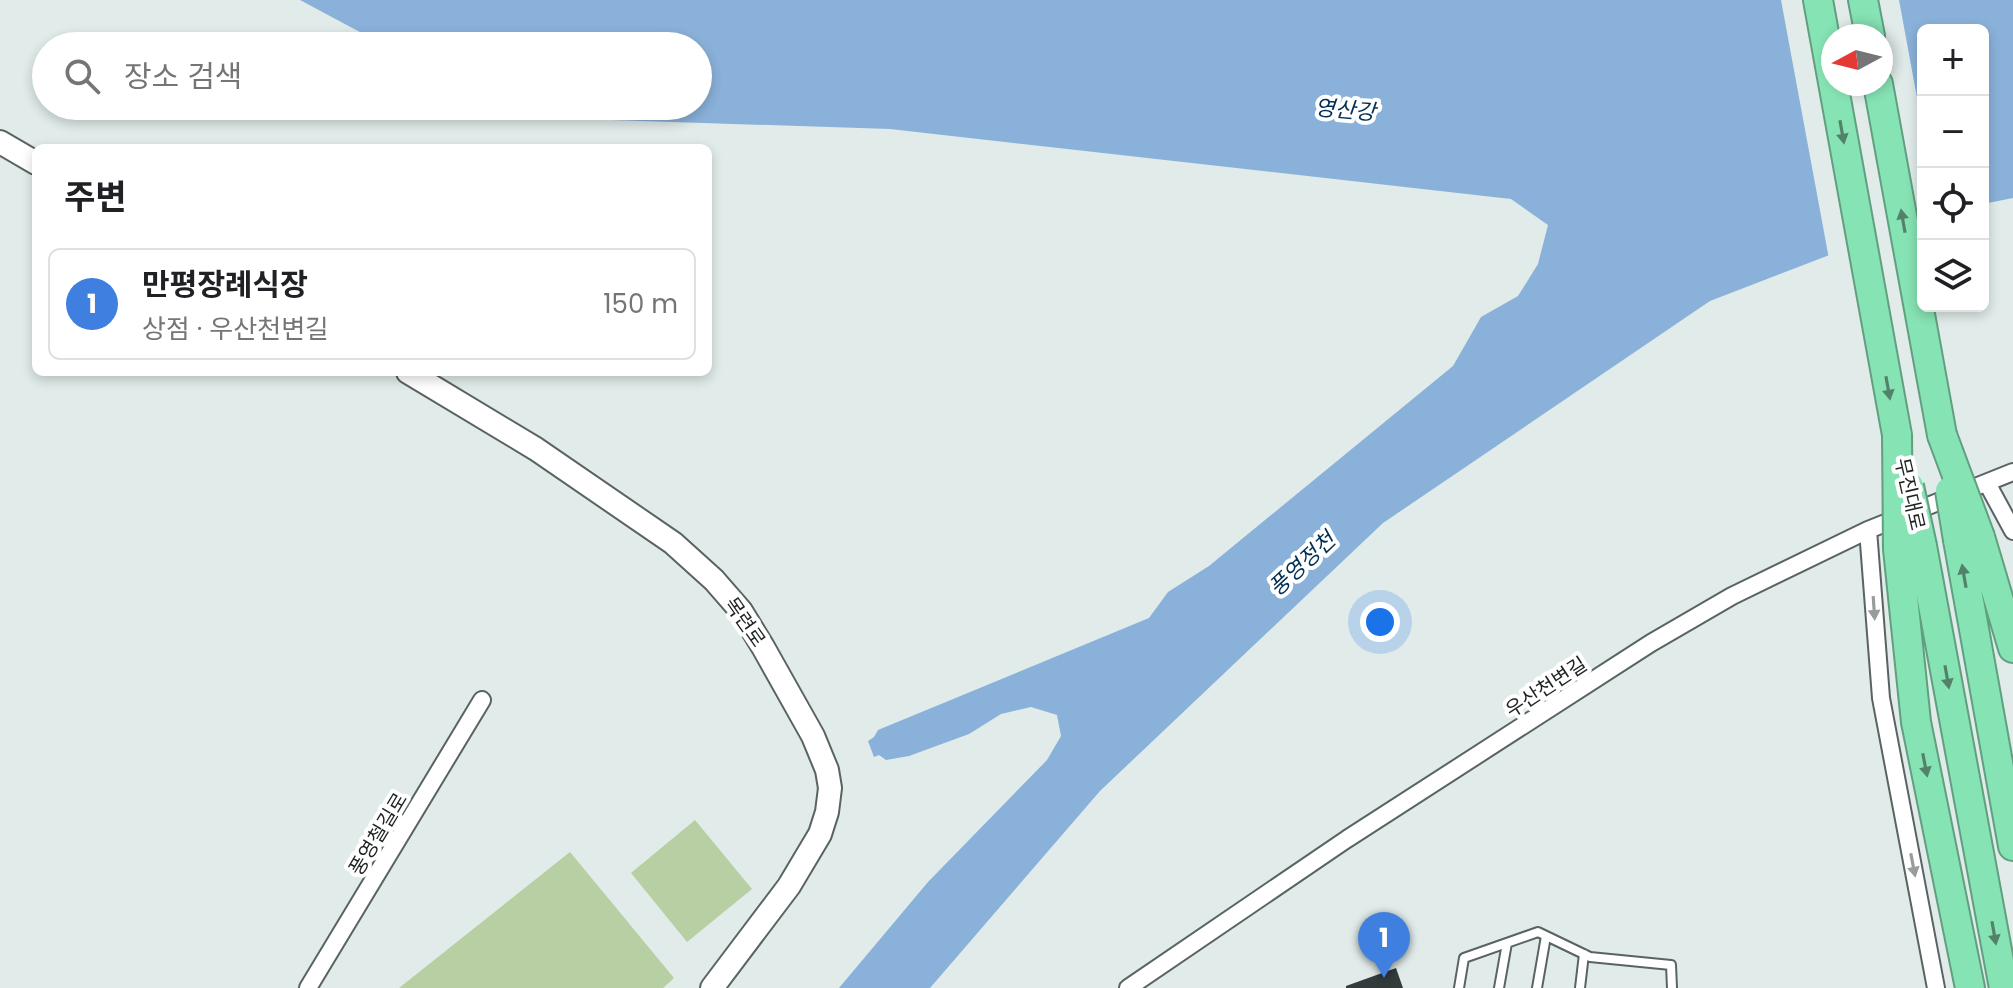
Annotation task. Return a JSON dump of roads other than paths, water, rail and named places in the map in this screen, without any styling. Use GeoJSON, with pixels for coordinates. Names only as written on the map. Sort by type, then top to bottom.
{"type":"FeatureCollection","features":[{"type":"Feature","properties":{"kind":"highway","name":"무진대로"},"geometry":{"type":"LineString","coordinates":[[1818,0],[1897,435],[1910,547],[2004,988]]}},
{"type":"Feature","properties":{"kind":"highway"},"geometry":{"type":"LineString","coordinates":[[1863,0],[1868,24]]}},
{"type":"Feature","properties":{"kind":"highway"},"geometry":{"type":"LineString","coordinates":[[1880,96],[1942,435],[1969,539],[2013,846]]}},
{"type":"Feature","properties":{"kind":"highway"},"geometry":{"type":"LineString","coordinates":[[1969,539],[2013,648]]}},
{"type":"Feature","properties":{"kind":"highway"},"geometry":{"type":"LineString","coordinates":[[1910,547],[1916,722],[1970,988]]}},
{"type":"Feature","properties":{"kind":"street"},"geometry":{"type":"LineString","coordinates":[[0,142],[32,161]]}},
{"type":"Feature","properties":{"kind":"street","name":"목련로"},"geometry":{"type":"LineString","coordinates":[[415,376],[536,449],[673,543],[694,561],[741,611],[813,736],[827,770],[830,788],[820,834],[789,886],[712,988]]}},
{"type":"Feature","properties":{"kind":"street","name":"우산천변길"},"geometry":{"type":"LineString","coordinates":[[1128,988],[1347,839],[1651,643],[1732,596],[1868,530],[2013,472]]}},
{"type":"Feature","properties":{"kind":"street"},"geometry":{"type":"LineString","coordinates":[[1987,483],[2013,531]]}},
{"type":"Feature","properties":{"kind":"street"},"geometry":{"type":"LineString","coordinates":[[1868,530],[1881,698],[1936,988]]}},
{"type":"Feature","properties":{"kind":"street","name":"풍영철길로"},"geometry":{"type":"LineString","coordinates":[[308,988],[482,700]]}},
{"type":"Feature","properties":{"kind":"lane"},"geometry":{"type":"LineString","coordinates":[[1459,988],[1464,958],[1538,932],[1590,957],[1671,965],[1672,988]]}},
{"type":"Feature","properties":{"kind":"lane"},"geometry":{"type":"LineString","coordinates":[[1537,988],[1546,936]]}},
{"type":"Feature","properties":{"kind":"lane"},"geometry":{"type":"LineString","coordinates":[[1499,988],[1507,943]]}},
{"type":"Feature","properties":{"kind":"lane"},"geometry":{"type":"LineString","coordinates":[[1580,988],[1584,954]]}},
{"type":"Feature","properties":{"kind":"water"},"geometry":{"type":"Polygon","coordinates":[[[300,0],[2013,0],[2013,198],[1989,203],[1989,24],[1917,24],[1917,221],[1710,301],[1383,523],[1100,791],[930,988],[839,988],[928,882],[1047,760],[1061,736],[1057,715],[1031,707],[1001,714],[969,734],[909,756],[886,760],[879,755],[874,757],[868,741],[878,730],[1149,618],[1168,592],[1209,566],[1453,366],[1481,317],[1518,296],[1538,264],[1548,225],[1511,199],[890,129],[612,120],[712,120],[712,32],[360,32],[300,0]]]}},
{"type":"Feature","properties":{"kind":"place","name":"만평장례식장"},"geometry":{"type":"Point","coordinates":[1384,978]}},
{"type":"Feature","properties":{"kind":"water label","name":"영산강"},"geometry":{"type":"Point","coordinates":[1345,110]}},
{"type":"Feature","properties":{"kind":"water label","name":"풍영정천"},"geometry":{"type":"Point","coordinates":[1302,564]}}]}
